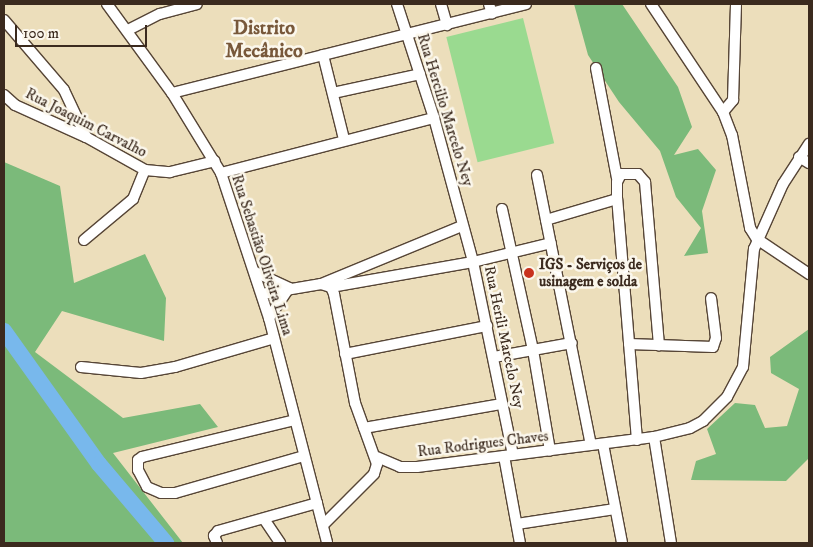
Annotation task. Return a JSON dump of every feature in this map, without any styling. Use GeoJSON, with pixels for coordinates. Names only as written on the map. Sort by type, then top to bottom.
{"type":"FeatureCollection","features":[{"type":"Feature","properties":{"kind":"street","name":"Rua Sebastião Oliveira Lima"},"geometry":{"type":"LineString","coordinates":[[107,4],[128,30],[172,93],[215,160],[221,173],[269,318],[323,524],[326,543]]}},
{"type":"Feature","properties":{"kind":"street"},"geometry":{"type":"LineString","coordinates":[[128,30],[160,14],[196,4]]}},
{"type":"Feature","properties":{"kind":"street","name":"Rua Hercilio Marcelo Ney"},"geometry":{"type":"LineString","coordinates":[[396,4],[434,118],[462,226]]}},
{"type":"Feature","properties":{"kind":"street"},"geometry":{"type":"LineString","coordinates":[[441,4],[447,25]]}},
{"type":"Feature","properties":{"kind":"street"},"geometry":{"type":"LineString","coordinates":[[172,93],[447,25],[490,9],[526,4]]}},
{"type":"Feature","properties":{"kind":"street"},"geometry":{"type":"LineString","coordinates":[[651,4],[723,112],[732,135],[748,221],[757,239],[809,274]]}},
{"type":"Feature","properties":{"kind":"street"},"geometry":{"type":"LineString","coordinates":[[723,112],[733,100],[736,4]]}},
{"type":"Feature","properties":{"kind":"street"},"geometry":{"type":"LineString","coordinates":[[4,20],[64,90],[86,137]]}},
{"type":"Feature","properties":{"kind":"street"},"geometry":{"type":"LineString","coordinates":[[323,55],[344,139]]}},
{"type":"Feature","properties":{"kind":"street"},"geometry":{"type":"LineString","coordinates":[[596,68],[617,178],[617,199],[637,440]]}},
{"type":"Feature","properties":{"kind":"street"},"geometry":{"type":"LineString","coordinates":[[333,93],[420,74]]}},
{"type":"Feature","properties":{"kind":"street","name":"Rua Joaquim Carvalho"},"geometry":{"type":"LineString","coordinates":[[4,95],[47,121],[86,137],[145,170],[178,171],[215,160]]}},
{"type":"Feature","properties":{"kind":"street"},"geometry":{"type":"LineString","coordinates":[[221,173],[344,139],[434,118]]}},
{"type":"Feature","properties":{"kind":"street","name":"Rua Rodrigues Chaves"},"geometry":{"type":"LineString","coordinates":[[377,457],[407,468],[637,440],[690,428],[703,422],[716,412],[738,381],[746,354],[748,289],[757,239],[799,157],[809,144]]}},
{"type":"Feature","properties":{"kind":"street"},"geometry":{"type":"LineString","coordinates":[[799,157],[809,163]]}},
{"type":"Feature","properties":{"kind":"street"},"geometry":{"type":"LineString","coordinates":[[84,240],[133,199],[145,170]]}},
{"type":"Feature","properties":{"kind":"street"},"geometry":{"type":"LineString","coordinates":[[617,178],[621,174],[638,174],[644,182],[659,344]]}},
{"type":"Feature","properties":{"kind":"street"},"geometry":{"type":"LineString","coordinates":[[537,175],[591,445]]}},
{"type":"Feature","properties":{"kind":"street"},"geometry":{"type":"LineString","coordinates":[[546,220],[617,199]]}},
{"type":"Feature","properties":{"kind":"street"},"geometry":{"type":"LineString","coordinates":[[502,209],[533,350],[550,451]]}},
{"type":"Feature","properties":{"kind":"street"},"geometry":{"type":"LineString","coordinates":[[326,286],[462,226]]}},
{"type":"Feature","properties":{"kind":"street","name":"Rua Herili Marcelo Ney"},"geometry":{"type":"LineString","coordinates":[[462,226],[473,262],[494,357],[520,543]]}},
{"type":"Feature","properties":{"kind":"street"},"geometry":{"type":"LineString","coordinates":[[262,294],[288,288],[326,286],[473,262],[551,243]]}},
{"type":"Feature","properties":{"kind":"street"},"geometry":{"type":"LineString","coordinates":[[254,272],[288,288]]}},
{"type":"Feature","properties":{"kind":"street"},"geometry":{"type":"LineString","coordinates":[[323,524],[374,474],[377,457],[355,403],[345,354],[326,286]]}},
{"type":"Feature","properties":{"kind":"street"},"geometry":{"type":"LineString","coordinates":[[269,318],[288,288]]}},
{"type":"Feature","properties":{"kind":"street"},"geometry":{"type":"LineString","coordinates":[[629,344],[712,347],[716,338],[711,298]]}},
{"type":"Feature","properties":{"kind":"street"},"geometry":{"type":"LineString","coordinates":[[345,354],[487,326]]}},
{"type":"Feature","properties":{"kind":"street"},"geometry":{"type":"LineString","coordinates":[[81,368],[141,373],[175,367],[274,338]]}},
{"type":"Feature","properties":{"kind":"street"},"geometry":{"type":"LineString","coordinates":[[494,357],[572,343]]}},
{"type":"Feature","properties":{"kind":"street"},"geometry":{"type":"LineString","coordinates":[[364,428],[502,404]]}},
{"type":"Feature","properties":{"kind":"street"},"geometry":{"type":"LineString","coordinates":[[295,420],[142,457],[137,464],[143,484],[154,492],[175,494],[304,456]]}},
{"type":"Feature","properties":{"kind":"street"},"geometry":{"type":"LineString","coordinates":[[654,437],[671,543]]}},
{"type":"Feature","properties":{"kind":"street"},"geometry":{"type":"LineString","coordinates":[[603,444],[622,543]]}},
{"type":"Feature","properties":{"kind":"street"},"geometry":{"type":"LineString","coordinates":[[217,543],[214,536],[218,531],[317,503]]}},
{"type":"Feature","properties":{"kind":"street"},"geometry":{"type":"LineString","coordinates":[[517,524],[615,509]]}},
{"type":"Feature","properties":{"kind":"street"},"geometry":{"type":"LineString","coordinates":[[264,519],[280,543]]}},
{"type":"Feature","properties":{"kind":"green space"},"geometry":{"type":"Polygon","coordinates":[[[574,4],[622,4],[678,87],[692,127],[674,155],[698,149],[716,170],[702,211],[708,253],[684,256],[701,228],[676,197],[660,151],[619,102],[588,55],[574,4]]]}},
{"type":"Feature","properties":{"kind":"green space"},"geometry":{"type":"Polygon","coordinates":[[[523,18],[554,143],[478,162],[446,37],[523,18]]]}},
{"type":"Feature","properties":{"kind":"green space"},"geometry":{"type":"Polygon","coordinates":[[[4,162],[60,186],[74,283],[145,254],[166,298],[164,341],[62,311],[35,352],[123,418],[200,404],[218,427],[113,453],[183,543],[4,543],[4,162]]]}},
{"type":"Feature","properties":{"kind":"green space"},"geometry":{"type":"Polygon","coordinates":[[[809,329],[809,458],[786,481],[691,480],[696,461],[716,454],[707,429],[735,403],[755,405],[765,428],[787,426],[799,389],[771,373],[770,357],[809,329]]]}},
{"type":"Feature","properties":{"kind":"waterway"},"geometry":{"type":"LineString","coordinates":[[4,331],[99,464],[166,543]]}},
{"type":"Feature","properties":{"kind":"place","name":"IGS - Serviços de usinagem e solda"},"geometry":{"type":"Point","coordinates":[529,273]}},
{"type":"Feature","properties":{"kind":"district","name":"Distrito Mecânico"},"geometry":{"type":"Point","coordinates":[264,40]}}]}
